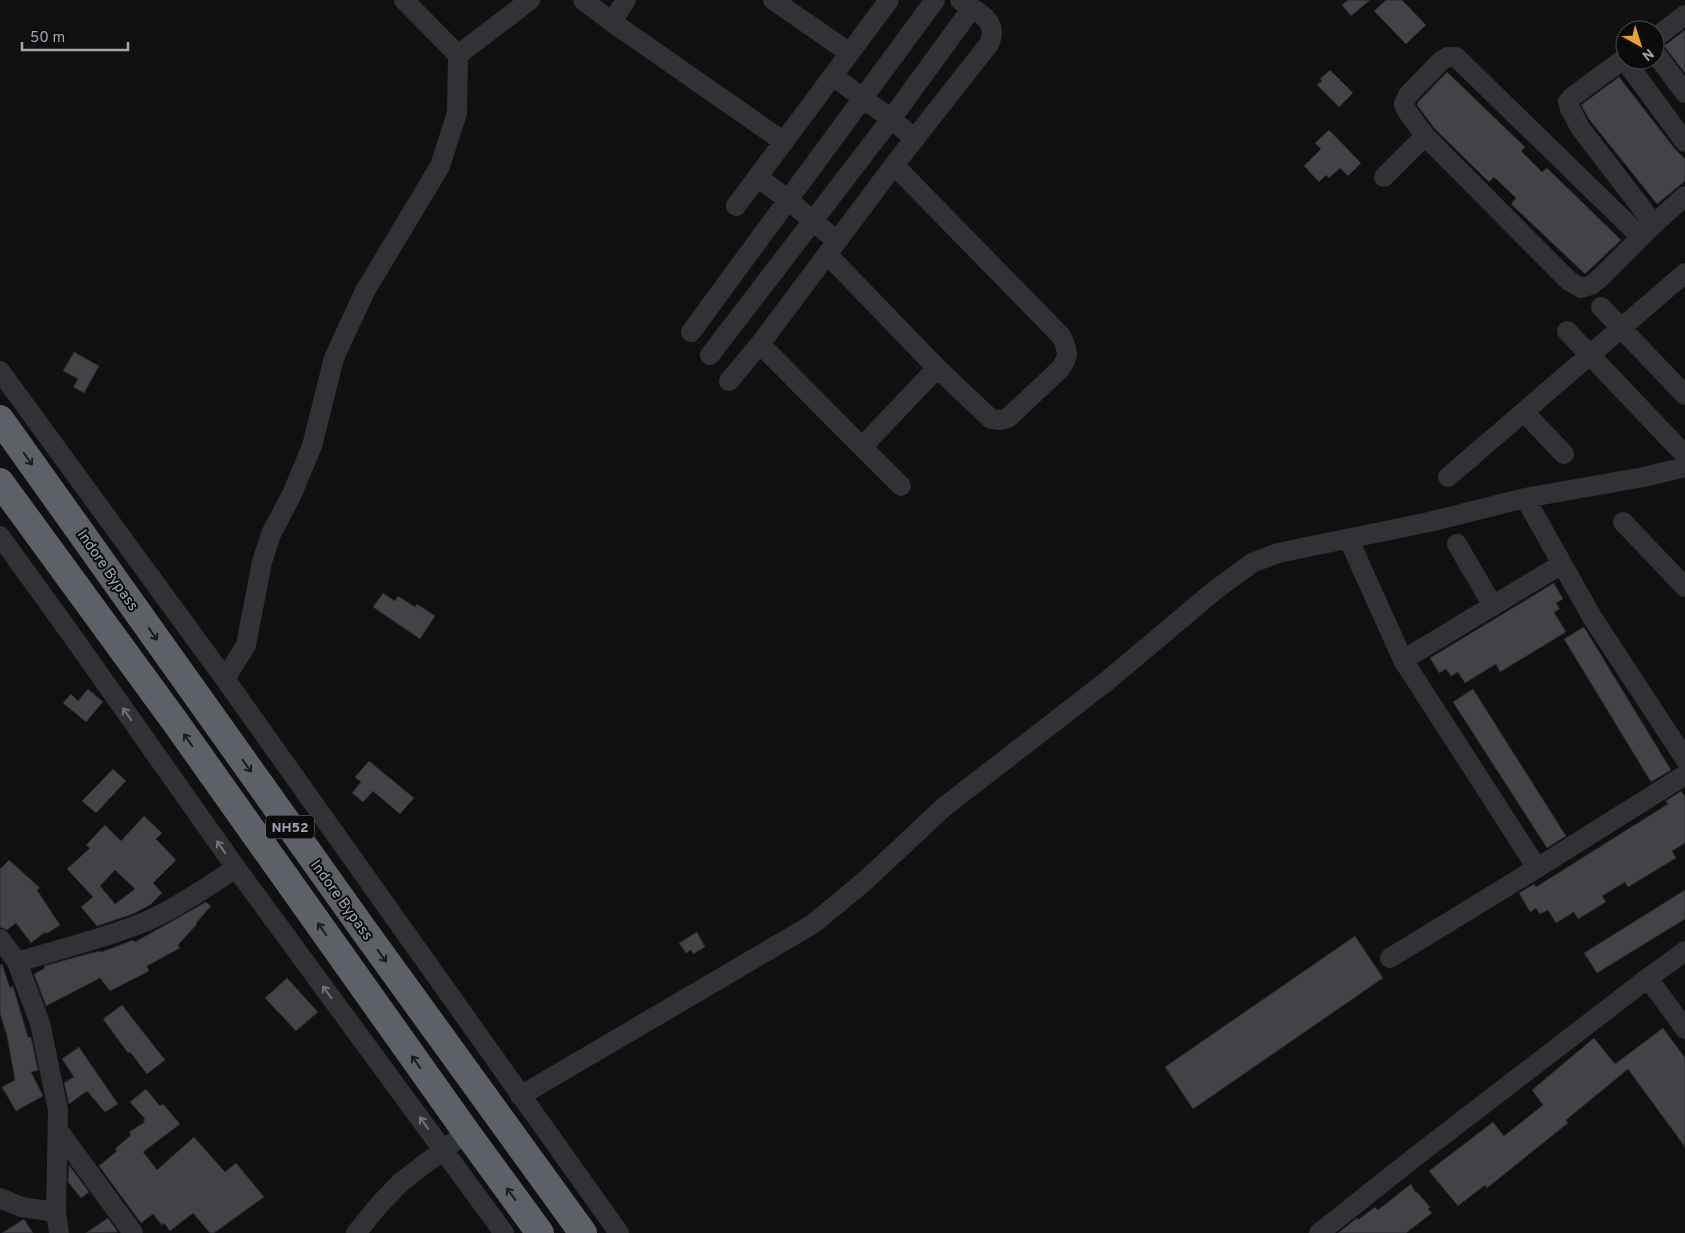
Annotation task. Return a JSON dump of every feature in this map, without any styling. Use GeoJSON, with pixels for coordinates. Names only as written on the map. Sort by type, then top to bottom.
{"type":"FeatureCollection","features":[{"type":"Feature","properties":{"kind":"highway","name":"Indore Bypass"},"geometry":{"type":"LineString","coordinates":[[0,419],[357,922],[583,1233]]}},
{"type":"Feature","properties":{"kind":"highway","name":"NH52"},"geometry":{"type":"LineString","coordinates":[[0,482],[176,722],[540,1233]]}},
{"type":"Feature","properties":{"kind":"street"},"geometry":{"type":"LineString","coordinates":[[225,679],[246,645],[262,562],[271,534],[292,494],[312,446],[334,358],[366,291],[440,166],[458,114],[458,55],[404,0]]}},
{"type":"Feature","properties":{"kind":"street"},"geometry":{"type":"LineString","coordinates":[[458,55],[530,0]]}},
{"type":"Feature","properties":{"kind":"street"},"geometry":{"type":"LineString","coordinates":[[583,0],[784,142]]}},
{"type":"Feature","properties":{"kind":"street"},"geometry":{"type":"LineString","coordinates":[[612,22],[626,0]]}},
{"type":"Feature","properties":{"kind":"street"},"geometry":{"type":"LineString","coordinates":[[773,0],[850,53]]}},
{"type":"Feature","properties":{"kind":"street"},"geometry":{"type":"LineString","coordinates":[[736,206],[889,0]]}},
{"type":"Feature","properties":{"kind":"street"},"geometry":{"type":"LineString","coordinates":[[690,332],[935,0]]}},
{"type":"Feature","properties":{"kind":"street"},"geometry":{"type":"LineString","coordinates":[[710,355],[891,119],[966,4],[984,17],[993,26],[993,35],[989,44],[894,165],[760,344],[728,382]]}},
{"type":"Feature","properties":{"kind":"street"},"geometry":{"type":"LineString","coordinates":[[1665,30],[1685,15]]}},
{"type":"Feature","properties":{"kind":"street"},"geometry":{"type":"LineString","coordinates":[[1647,230],[1456,58],[1448,57],[1441,61],[1408,95],[1404,104],[1425,136],[1568,280],[1581,288],[1591,285],[1601,277],[1647,230],[1685,196]]}},
{"type":"Feature","properties":{"kind":"street"},"geometry":{"type":"LineString","coordinates":[[1615,65],[1568,102],[1581,129],[1647,230]]}},
{"type":"Feature","properties":{"kind":"street"},"geometry":{"type":"LineString","coordinates":[[1665,66],[1685,93]]}},
{"type":"Feature","properties":{"kind":"street"},"geometry":{"type":"LineString","coordinates":[[1633,70],[1685,142]]}},
{"type":"Feature","properties":{"kind":"street"},"geometry":{"type":"LineString","coordinates":[[833,76],[915,139]]}},
{"type":"Feature","properties":{"kind":"street"},"geometry":{"type":"LineString","coordinates":[[1384,177],[1425,136]]}},
{"type":"Feature","properties":{"kind":"street"},"geometry":{"type":"LineString","coordinates":[[758,177],[813,220],[832,248],[937,368],[988,417],[1001,420],[1008,418],[1067,361],[1067,349],[1060,336],[894,165]]}},
{"type":"Feature","properties":{"kind":"street"},"geometry":{"type":"LineString","coordinates":[[1448,477],[1685,272]]}},
{"type":"Feature","properties":{"kind":"street"},"geometry":{"type":"LineString","coordinates":[[1601,307],[1685,395]]}},
{"type":"Feature","properties":{"kind":"street"},"geometry":{"type":"LineString","coordinates":[[1567,331],[1685,456]]}},
{"type":"Feature","properties":{"kind":"street"},"geometry":{"type":"LineString","coordinates":[[760,344],[901,486]]}},
{"type":"Feature","properties":{"kind":"street"},"geometry":{"type":"LineString","coordinates":[[862,447],[937,368]]}},
{"type":"Feature","properties":{"kind":"street"},"geometry":{"type":"LineString","coordinates":[[0,371],[225,679],[619,1233]]}},
{"type":"Feature","properties":{"kind":"street"},"geometry":{"type":"LineString","coordinates":[[1524,412],[1564,454]]}},
{"type":"Feature","properties":{"kind":"street"},"geometry":{"type":"LineString","coordinates":[[520,1096],[813,924],[866,880],[944,807],[1108,681],[1214,592],[1252,563],[1278,553],[1349,540],[1526,498],[1644,478],[1685,467]]}},
{"type":"Feature","properties":{"kind":"street"},"geometry":{"type":"LineString","coordinates":[[1526,498],[1592,617],[1685,758]]}},
{"type":"Feature","properties":{"kind":"street"},"geometry":{"type":"LineString","coordinates":[[1623,522],[1685,587]]}},
{"type":"Feature","properties":{"kind":"street"},"geometry":{"type":"LineString","coordinates":[[0,536],[236,868],[504,1233]]}},
{"type":"Feature","properties":{"kind":"street"},"geometry":{"type":"LineString","coordinates":[[1349,540],[1404,660],[1537,868]]}},
{"type":"Feature","properties":{"kind":"street"},"geometry":{"type":"LineString","coordinates":[[1457,544],[1493,606]]}},
{"type":"Feature","properties":{"kind":"street"},"geometry":{"type":"LineString","coordinates":[[1404,660],[1562,564]]}},
{"type":"Feature","properties":{"kind":"street"},"geometry":{"type":"LineString","coordinates":[[1390,958],[1685,775]]}},
{"type":"Feature","properties":{"kind":"street"},"geometry":{"type":"LineString","coordinates":[[17,962],[139,925],[188,899],[236,868]]}},
{"type":"Feature","properties":{"kind":"street"},"geometry":{"type":"LineString","coordinates":[[0,939],[17,962],[40,1023],[58,1110],[56,1212],[59,1233]]}},
{"type":"Feature","properties":{"kind":"street"},"geometry":{"type":"LineString","coordinates":[[1319,1233],[1685,951]]}},
{"type":"Feature","properties":{"kind":"street"},"geometry":{"type":"LineString","coordinates":[[1648,978],[1685,1029]]}},
{"type":"Feature","properties":{"kind":"street"},"geometry":{"type":"LineString","coordinates":[[58,1130],[132,1233]]}},
{"type":"Feature","properties":{"kind":"street"},"geometry":{"type":"LineString","coordinates":[[356,1233],[401,1182],[467,1133]]}},
{"type":"Feature","properties":{"kind":"street"},"geometry":{"type":"LineString","coordinates":[[0,1198],[21,1207],[56,1212]]}},
{"type":"Feature","properties":{"kind":"building"},"geometry":{"type":"Polygon","coordinates":[[[1348,0],[1370,0],[1351,16],[1342,5],[1348,0]]]}},
{"type":"Feature","properties":{"kind":"building"},"geometry":{"type":"Polygon","coordinates":[[[1386,0],[1402,0],[1426,25],[1406,44],[1374,11],[1386,0]]]}},
{"type":"Feature","properties":{"kind":"building"},"geometry":{"type":"Polygon","coordinates":[[[1685,30],[1685,73],[1665,47],[1665,45],[1685,30]]]}},
{"type":"Feature","properties":{"kind":"building"},"geometry":{"type":"Polygon","coordinates":[[[1330,70],[1353,93],[1339,107],[1317,85],[1322,81],[1320,79],[1330,70]]]}},
{"type":"Feature","properties":{"kind":"building"},"geometry":{"type":"Polygon","coordinates":[[[1447,72],[1525,147],[1521,151],[1542,172],[1547,168],[1621,240],[1585,274],[1511,204],[1516,198],[1494,177],[1489,182],[1434,128],[1417,105],[1447,72]]]}},
{"type":"Feature","properties":{"kind":"building"},"geometry":{"type":"Polygon","coordinates":[[[1619,77],[1675,149],[1685,159],[1685,181],[1657,204],[1589,119],[1581,105],[1619,77]]]}},
{"type":"Feature","properties":{"kind":"building"},"geometry":{"type":"Polygon","coordinates":[[[1329,130],[1361,163],[1348,176],[1340,168],[1329,178],[1326,175],[1319,182],[1304,166],[1321,149],[1315,143],[1329,130]]]}},
{"type":"Feature","properties":{"kind":"building"},"geometry":{"type":"Polygon","coordinates":[[[74,352],[99,366],[84,393],[73,387],[78,379],[63,371],[74,352]]]}},
{"type":"Feature","properties":{"kind":"building"},"geometry":{"type":"Polygon","coordinates":[[[1554,583],[1563,599],[1556,603],[1560,609],[1554,612],[1566,632],[1500,672],[1496,664],[1465,683],[1458,672],[1451,676],[1446,669],[1439,673],[1430,658],[1554,583]]]}},
{"type":"Feature","properties":{"kind":"building"},"geometry":{"type":"Polygon","coordinates":[[[383,593],[395,601],[398,596],[415,607],[417,604],[435,616],[420,639],[373,607],[383,593]]]}},
{"type":"Feature","properties":{"kind":"building"},"geometry":{"type":"Polygon","coordinates":[[[1584,627],[1671,770],[1651,782],[1564,639],[1584,627]]]}},
{"type":"Feature","properties":{"kind":"building"},"geometry":{"type":"Polygon","coordinates":[[[88,689],[103,702],[86,722],[63,703],[71,694],[78,701],[88,689]]]}},
{"type":"Feature","properties":{"kind":"building"},"geometry":{"type":"Polygon","coordinates":[[[1473,689],[1566,836],[1547,848],[1453,702],[1473,689]]]}},
{"type":"Feature","properties":{"kind":"building"},"geometry":{"type":"Polygon","coordinates":[[[369,761],[414,798],[400,814],[373,791],[363,802],[352,793],[361,782],[355,777],[369,761]]]}},
{"type":"Feature","properties":{"kind":"building"},"geometry":{"type":"Polygon","coordinates":[[[113,769],[126,781],[96,813],[82,801],[113,769]]]}},
{"type":"Feature","properties":{"kind":"building"},"geometry":{"type":"Polygon","coordinates":[[[1681,791],[1685,797],[1685,843],[1672,851],[1676,858],[1628,887],[1625,882],[1602,896],[1606,902],[1578,919],[1574,912],[1556,923],[1548,910],[1540,914],[1536,908],[1530,912],[1519,893],[1534,884],[1536,887],[1668,804],[1666,801],[1681,791]]]}},
{"type":"Feature","properties":{"kind":"building"},"geometry":{"type":"Polygon","coordinates":[[[144,816],[162,833],[156,839],[176,860],[153,883],[162,893],[150,905],[133,914],[97,926],[81,907],[93,897],[67,869],[90,848],[86,845],[105,825],[121,841],[144,816]],[[115,870],[100,886],[115,904],[135,889],[115,870]]]}},
{"type":"Feature","properties":{"kind":"building"},"geometry":{"type":"Polygon","coordinates":[[[9,860],[40,888],[37,890],[60,925],[46,934],[45,932],[31,943],[16,923],[7,930],[0,927],[0,869],[9,860]]]}},
{"type":"Feature","properties":{"kind":"building"},"geometry":{"type":"Polygon","coordinates":[[[1685,890],[1685,919],[1597,973],[1584,953],[1685,890]]]}},
{"type":"Feature","properties":{"kind":"building"},"geometry":{"type":"Polygon","coordinates":[[[206,902],[211,906],[178,945],[180,948],[147,966],[149,971],[110,991],[100,978],[46,1006],[34,974],[45,968],[44,966],[87,954],[102,952],[133,940],[135,942],[206,902]]]}},
{"type":"Feature","properties":{"kind":"building"},"geometry":{"type":"Polygon","coordinates":[[[697,932],[705,947],[693,954],[691,950],[686,953],[679,943],[697,932]]]}},
{"type":"Feature","properties":{"kind":"building"},"geometry":{"type":"Polygon","coordinates":[[[1355,936],[1383,978],[1193,1109],[1165,1067],[1355,936]]]}},
{"type":"Feature","properties":{"kind":"building"},"geometry":{"type":"Polygon","coordinates":[[[2,964],[10,988],[13,986],[28,1037],[31,1037],[38,1070],[31,1072],[43,1096],[16,1111],[2,1087],[15,1080],[7,1036],[0,1013],[0,965],[2,964]]]}},
{"type":"Feature","properties":{"kind":"building"},"geometry":{"type":"Polygon","coordinates":[[[287,978],[318,1012],[296,1031],[265,998],[287,978]]]}},
{"type":"Feature","properties":{"kind":"building"},"geometry":{"type":"Polygon","coordinates":[[[122,1005],[165,1060],[147,1074],[130,1052],[128,1053],[103,1019],[122,1005]]]}},
{"type":"Feature","properties":{"kind":"building"},"geometry":{"type":"Polygon","coordinates":[[[1663,1028],[1685,1058],[1685,1147],[1628,1069],[1566,1120],[1568,1123],[1487,1188],[1485,1185],[1458,1206],[1429,1171],[1493,1122],[1504,1136],[1543,1105],[1532,1090],[1594,1038],[1615,1064],[1663,1028]]]}},
{"type":"Feature","properties":{"kind":"building"},"geometry":{"type":"Polygon","coordinates":[[[79,1047],[118,1104],[105,1112],[87,1091],[69,1104],[64,1083],[74,1077],[62,1059],[79,1047]]]}},
{"type":"Feature","properties":{"kind":"building"},"geometry":{"type":"Polygon","coordinates":[[[146,1089],[160,1106],[163,1104],[180,1124],[143,1152],[157,1170],[194,1137],[225,1172],[236,1163],[264,1197],[214,1233],[210,1233],[193,1213],[170,1231],[153,1214],[141,1223],[99,1166],[117,1151],[115,1149],[131,1135],[129,1132],[145,1122],[143,1120],[145,1119],[130,1102],[146,1089]]]}},
{"type":"Feature","properties":{"kind":"building"},"geometry":{"type":"Polygon","coordinates":[[[69,1165],[89,1192],[81,1198],[68,1182],[69,1165]]]}},
{"type":"Feature","properties":{"kind":"building"},"geometry":{"type":"Polygon","coordinates":[[[1411,1184],[1416,1193],[1430,1207],[1428,1209],[1432,1213],[1406,1233],[1338,1233],[1375,1207],[1378,1210],[1411,1184]]]}},
{"type":"Feature","properties":{"kind":"building"},"geometry":{"type":"Polygon","coordinates":[[[108,1218],[118,1232],[86,1233],[108,1218]]]}},
{"type":"Feature","properties":{"kind":"building"},"geometry":{"type":"Polygon","coordinates":[[[24,1219],[33,1233],[2,1233],[24,1219]]]}}]}
